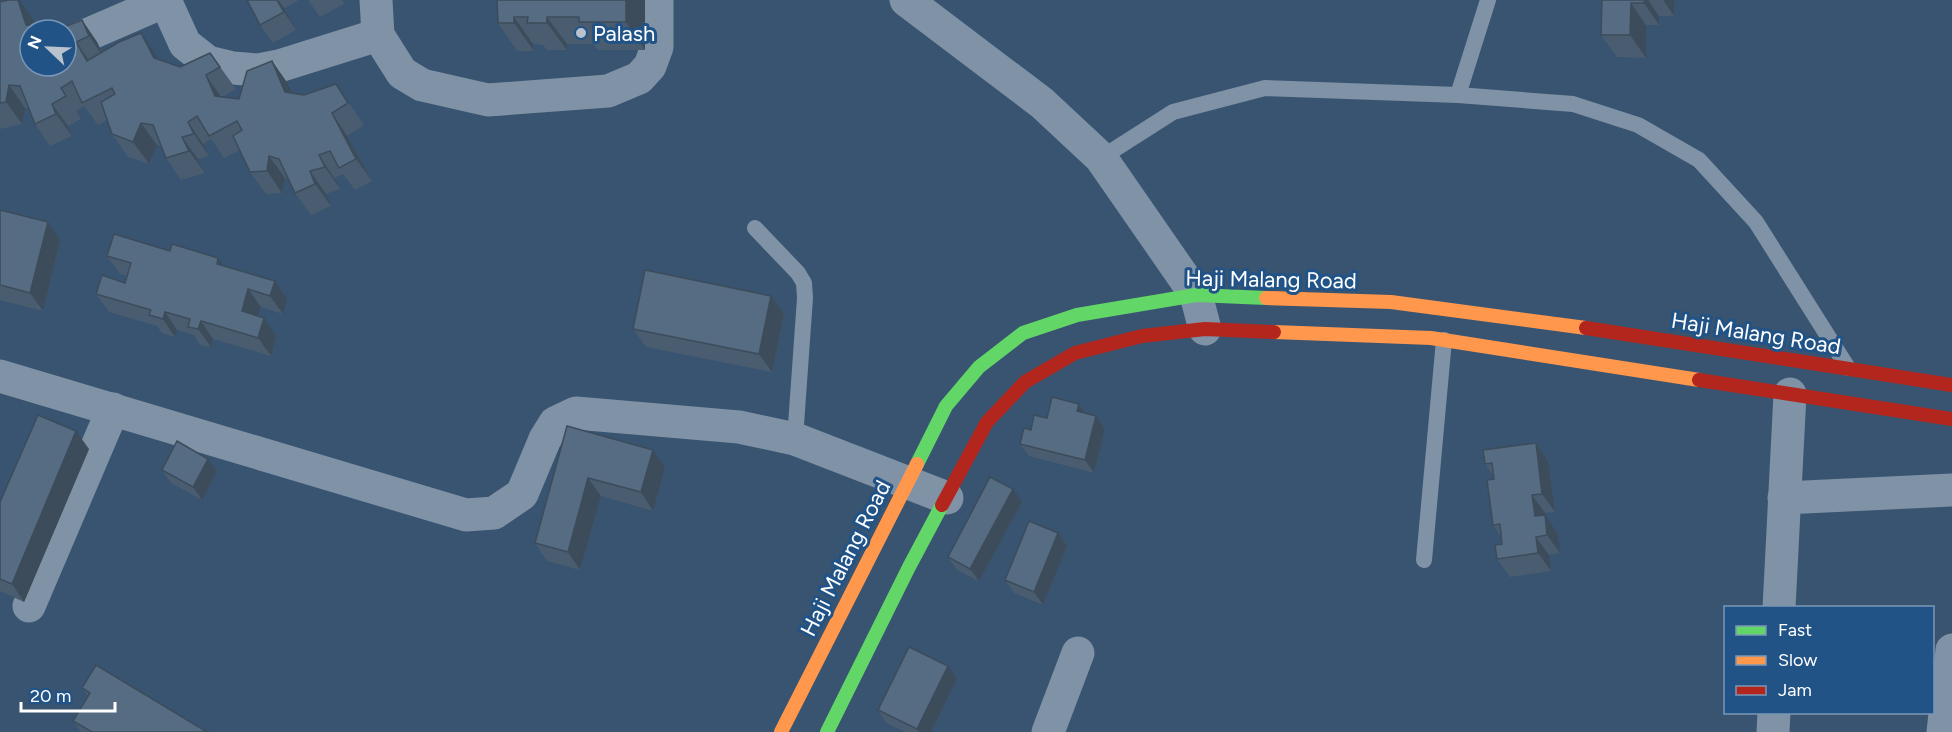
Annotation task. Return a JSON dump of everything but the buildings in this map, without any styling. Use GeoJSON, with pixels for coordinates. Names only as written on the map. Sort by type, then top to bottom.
{"type":"FeatureCollection","features":[{"type":"Feature","properties":{"kind":"main road","name":"Haji Malang Road"},"geometry":{"type":"LineString","coordinates":[[781,732],[946,406],[979,367],[1023,333],[1077,315],[1196,295],[1391,302],[1447,325],[1790,394],[1952,419]]}},
{"type":"Feature","properties":{"kind":"main road","name":"Haji Malang Road"},"geometry":{"type":"LineString","coordinates":[[826,732],[909,567],[987,422],[1025,382],[1075,353],[1142,336],[1204,329],[1447,325],[1629,334],[1952,385]]}},
{"type":"Feature","properties":{"kind":"street"},"geometry":{"type":"LineString","coordinates":[[78,39],[165,0],[185,44],[208,62],[233,68],[258,70],[279,66],[378,35]]}},
{"type":"Feature","properties":{"kind":"street"},"geometry":{"type":"LineString","coordinates":[[376,0],[378,35],[402,73],[422,85],[488,100],[608,91],[639,78],[650,66],[657,47],[657,0]]}},
{"type":"Feature","properties":{"kind":"street"},"geometry":{"type":"LineString","coordinates":[[906,0],[1042,103],[1101,158],[1196,295],[1204,329]]}},
{"type":"Feature","properties":{"kind":"street"},"geometry":{"type":"LineString","coordinates":[[0,376],[466,515],[494,513],[522,494],[545,439],[555,423],[576,413],[739,427],[795,439],[947,498]]}},
{"type":"Feature","properties":{"kind":"street"},"geometry":{"type":"LineString","coordinates":[[1779,606],[1790,394]]}},
{"type":"Feature","properties":{"kind":"street"},"geometry":{"type":"LineString","coordinates":[[29,606],[113,409]]}},
{"type":"Feature","properties":{"kind":"street"},"geometry":{"type":"LineString","coordinates":[[1784,498],[1952,490]]}},
{"type":"Feature","properties":{"kind":"street"},"geometry":{"type":"LineString","coordinates":[[1943,732],[1952,650]]}},
{"type":"Feature","properties":{"kind":"street"},"geometry":{"type":"LineString","coordinates":[[1048,732],[1078,653]]}},
{"type":"Feature","properties":{"kind":"street"},"geometry":{"type":"LineString","coordinates":[[1773,732],[1774,714]]}},
{"type":"Feature","properties":{"kind":"lane"},"geometry":{"type":"LineString","coordinates":[[1458,95],[1488,0]]}},
{"type":"Feature","properties":{"kind":"lane"},"geometry":{"type":"LineString","coordinates":[[1101,158],[1173,112],[1265,88],[1458,95],[1573,104],[1638,125],[1699,160],[1756,222],[1848,368]]}},
{"type":"Feature","properties":{"kind":"lane"},"geometry":{"type":"LineString","coordinates":[[755,228],[798,273],[804,283],[805,298],[795,439]]}},
{"type":"Feature","properties":{"kind":"lane"},"geometry":{"type":"LineString","coordinates":[[1424,560],[1447,325]]}},
{"type":"Feature","properties":{"kind":"traffic: fast"},"geometry":{"type":"LineString","coordinates":[[917,464],[946,406],[979,367],[1023,333],[1077,315],[1196,295],[1266,298]]}},
{"type":"Feature","properties":{"kind":"traffic: fast"},"geometry":{"type":"LineString","coordinates":[[827,732],[942,505]]}},
{"type":"Feature","properties":{"kind":"traffic: slow"},"geometry":{"type":"LineString","coordinates":[[1266,298],[1391,302],[1586,328]]}},
{"type":"Feature","properties":{"kind":"traffic: slow"},"geometry":{"type":"LineString","coordinates":[[1274,332],[1431,338],[1699,380]]}},
{"type":"Feature","properties":{"kind":"traffic: slow"},"geometry":{"type":"LineString","coordinates":[[781,732],[917,464]]}},
{"type":"Feature","properties":{"kind":"traffic: jam"},"geometry":{"type":"LineString","coordinates":[[1586,328],[1952,385]]}},
{"type":"Feature","properties":{"kind":"traffic: jam"},"geometry":{"type":"LineString","coordinates":[[942,505],[987,422],[1025,382],[1075,353],[1142,336],[1205,329],[1274,332]]}},
{"type":"Feature","properties":{"kind":"traffic: jam"},"geometry":{"type":"LineString","coordinates":[[1699,380],[1952,419]]}},
{"type":"Feature","properties":{"kind":"place","name":"Palash"},"geometry":{"type":"Point","coordinates":[581,33]}}]}
